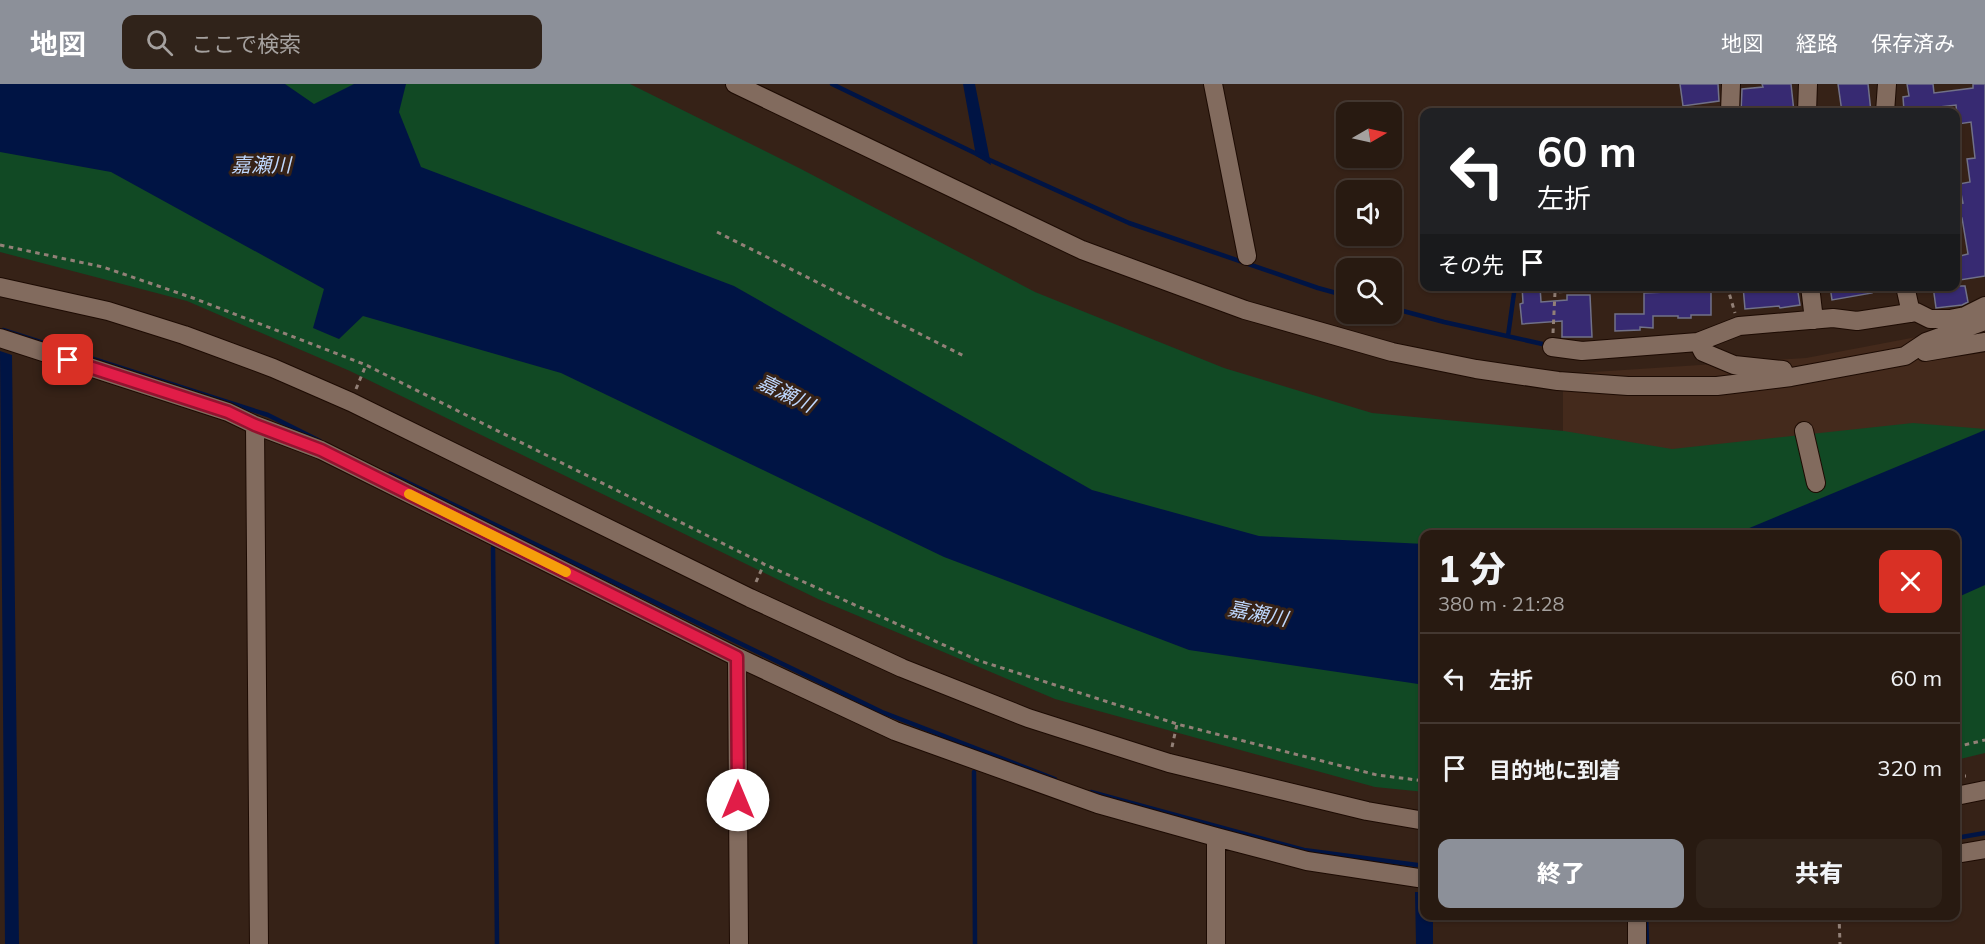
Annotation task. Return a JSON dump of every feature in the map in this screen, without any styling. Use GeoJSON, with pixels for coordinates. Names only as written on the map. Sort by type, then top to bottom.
{"type":"FeatureCollection","features":[{"type":"Feature","properties":{"kind":"street"},"geometry":{"type":"LineString","coordinates":[[735,84],[1082,250],[1245,310],[1392,352],[1476,369],[1558,381],[1628,386],[1717,386],[1791,377],[1985,342]]}},
{"type":"Feature","properties":{"kind":"street"},"geometry":{"type":"LineString","coordinates":[[1214,84],[1246,256]]}},
{"type":"Feature","properties":{"kind":"street"},"geometry":{"type":"LineString","coordinates":[[1730,108],[1731,84]]}},
{"type":"Feature","properties":{"kind":"street"},"geometry":{"type":"LineString","coordinates":[[1807,108],[1808,84]]}},
{"type":"Feature","properties":{"kind":"street"},"geometry":{"type":"LineString","coordinates":[[1885,108],[1887,84]]}},
{"type":"Feature","properties":{"kind":"street"},"geometry":{"type":"LineString","coordinates":[[0,287],[108,311],[184,335],[273,368],[351,402],[750,598],[902,668],[1028,718],[1169,763],[1367,811],[1420,819]]}},
{"type":"Feature","properties":{"kind":"street"},"geometry":{"type":"LineString","coordinates":[[1811,291],[1814,320]]}},
{"type":"Feature","properties":{"kind":"street"},"geometry":{"type":"LineString","coordinates":[[1906,291],[1911,313]]}},
{"type":"Feature","properties":{"kind":"street"},"geometry":{"type":"LineString","coordinates":[[1552,347],[1582,351],[1698,342],[1738,326],[1833,318],[1857,321],[1916,312],[1930,319],[1950,318],[1965,316],[1985,306]]}},
{"type":"Feature","properties":{"kind":"street"},"geometry":{"type":"LineString","coordinates":[[1905,356],[1926,342],[1985,321]]}},
{"type":"Feature","properties":{"kind":"street"},"geometry":{"type":"LineString","coordinates":[[0,338],[228,412],[255,425],[321,450],[737,657],[895,731],[1098,804],[1307,861],[1420,878]]}},
{"type":"Feature","properties":{"kind":"street"},"geometry":{"type":"LineString","coordinates":[[1698,342],[1703,352],[1734,365],[1785,370],[1791,377]]}},
{"type":"Feature","properties":{"kind":"street"},"geometry":{"type":"LineString","coordinates":[[255,425],[259,944]]}},
{"type":"Feature","properties":{"kind":"street"},"geometry":{"type":"LineString","coordinates":[[1804,431],[1816,483]]}},
{"type":"Feature","properties":{"kind":"street"},"geometry":{"type":"LineString","coordinates":[[737,657],[739,944]]}},
{"type":"Feature","properties":{"kind":"street"},"geometry":{"type":"LineString","coordinates":[[1960,795],[1985,790]]}},
{"type":"Feature","properties":{"kind":"street"},"geometry":{"type":"LineString","coordinates":[[1216,837],[1216,944]]}},
{"type":"Feature","properties":{"kind":"street"},"geometry":{"type":"LineString","coordinates":[[1960,853],[1985,849]]}},
{"type":"Feature","properties":{"kind":"street"},"geometry":{"type":"LineString","coordinates":[[1637,920],[1637,944]]}},
{"type":"Feature","properties":{"kind":"path"},"geometry":{"type":"LineString","coordinates":[[717,232],[964,356]]}},
{"type":"Feature","properties":{"kind":"path"},"geometry":{"type":"LineString","coordinates":[[0,245],[103,267],[193,297],[366,365],[764,564],[977,660],[1177,724],[1377,775],[1420,780]]}},
{"type":"Feature","properties":{"kind":"path"},"geometry":{"type":"LineString","coordinates":[[1552,347],[1555,292],[1572,291]]}},
{"type":"Feature","properties":{"kind":"path"},"geometry":{"type":"LineString","coordinates":[[1728,291],[1738,326]]}},
{"type":"Feature","properties":{"kind":"path"},"geometry":{"type":"LineString","coordinates":[[351,402],[366,365]]}},
{"type":"Feature","properties":{"kind":"path"},"geometry":{"type":"LineString","coordinates":[[750,598],[764,564]]}},
{"type":"Feature","properties":{"kind":"path"},"geometry":{"type":"LineString","coordinates":[[1169,763],[1177,724]]}},
{"type":"Feature","properties":{"kind":"path"},"geometry":{"type":"LineString","coordinates":[[1960,746],[1985,741]]}},
{"type":"Feature","properties":{"kind":"path"},"geometry":{"type":"LineString","coordinates":[[1839,920],[1840,944]]}},
{"type":"Feature","properties":{"kind":"shaded area"},"geometry":{"type":"Polygon","coordinates":[[[1985,324],[1985,507],[1932,530],[1430,530],[1563,431],[1563,374],[1806,358],[1985,324]]]}},
{"type":"Feature","properties":{"kind":"green space"},"geometry":{"type":"Polygon","coordinates":[[[0,84],[369,290],[1420,662],[1420,792],[1375,787],[1055,699],[818,599],[350,371],[187,301],[0,252],[0,84]]]}},
{"type":"Feature","properties":{"kind":"green space"},"geometry":{"type":"Polygon","coordinates":[[[253,84],[354,84],[320,126],[253,84]]]}},
{"type":"Feature","properties":{"kind":"green space"},"geometry":{"type":"Polygon","coordinates":[[[395,84],[630,84],[801,169],[1035,292],[1224,368],[1372,413],[1564,431],[1672,449],[1913,423],[1985,429],[1985,446],[1785,530],[1420,530],[1420,563],[1255,551],[1071,494],[394,171],[395,84]]]}},
{"type":"Feature","properties":{"kind":"green space"},"geometry":{"type":"Polygon","coordinates":[[[1985,568],[1985,753],[1960,759],[1960,579],[1985,568]]]}},
{"type":"Feature","properties":{"kind":"water","name":"嘉瀬川"},"geometry":{"type":"Polygon","coordinates":[[[0,84],[285,84],[314,104],[354,84],[406,84],[399,112],[421,167],[734,286],[1092,490],[1259,536],[1420,544],[1420,684],[1189,650],[944,557],[561,373],[363,316],[339,339],[313,328],[324,289],[111,172],[0,152],[0,84]]]}},
{"type":"Feature","properties":{"kind":"water"},"geometry":{"type":"Polygon","coordinates":[[[963,84],[975,84],[991,165],[976,156],[963,84]]]}},
{"type":"Feature","properties":{"kind":"water"},"geometry":{"type":"Polygon","coordinates":[[[0,351],[12,355],[19,944],[5,944],[0,351]]]}},
{"type":"Feature","properties":{"kind":"water"},"geometry":{"type":"Polygon","coordinates":[[[1985,430],[1985,585],[1960,596],[1960,530],[1743,530],[1985,430]]]}},
{"type":"Feature","properties":{"kind":"water"},"geometry":{"type":"Polygon","coordinates":[[[1415,892],[1420,892],[1420,920],[1433,920],[1433,944],[1416,944],[1415,892]]]}},
{"type":"Feature","properties":{"kind":"building"},"geometry":{"type":"Polygon","coordinates":[[[1680,84],[1718,84],[1719,101],[1683,106],[1680,84]]]}},
{"type":"Feature","properties":{"kind":"building"},"geometry":{"type":"Polygon","coordinates":[[[1762,84],[1791,84],[1794,108],[1741,108],[1742,89],[1763,87],[1762,84]]]}},
{"type":"Feature","properties":{"kind":"building"},"geometry":{"type":"Polygon","coordinates":[[[1838,84],[1868,84],[1871,108],[1841,108],[1838,84]]]}},
{"type":"Feature","properties":{"kind":"building"},"geometry":{"type":"Polygon","coordinates":[[[1907,84],[1933,84],[1934,93],[1973,88],[1973,84],[1985,84],[1985,276],[1960,280],[1960,256],[1968,254],[1962,218],[1960,218],[1960,203],[1963,203],[1960,184],[1970,182],[1967,159],[1975,158],[1971,122],[1960,124],[1960,108],[1956,108],[1956,105],[1904,108],[1903,97],[1909,96],[1907,84]]]}},
{"type":"Feature","properties":{"kind":"building"},"geometry":{"type":"Polygon","coordinates":[[[1960,286],[1965,286],[1968,302],[1962,305],[1936,308],[1934,291],[1960,291],[1960,286]]]}},
{"type":"Feature","properties":{"kind":"building"},"geometry":{"type":"Polygon","coordinates":[[[1522,291],[1540,291],[1541,302],[1567,300],[1567,295],[1590,295],[1592,337],[1562,337],[1562,321],[1522,324],[1520,304],[1523,303],[1522,291]]]}},
{"type":"Feature","properties":{"kind":"building"},"geometry":{"type":"Polygon","coordinates":[[[1711,291],[1711,315],[1691,315],[1691,318],[1653,316],[1653,328],[1640,327],[1640,330],[1615,331],[1615,314],[1644,314],[1644,293],[1711,291]]]}},
{"type":"Feature","properties":{"kind":"building"},"geometry":{"type":"Polygon","coordinates":[[[1743,291],[1798,291],[1800,305],[1745,309],[1743,291]]]}},
{"type":"Feature","properties":{"kind":"building"},"geometry":{"type":"Polygon","coordinates":[[[1831,291],[1872,291],[1872,293],[1832,300],[1831,291]]]}},
{"type":"Feature","properties":{"kind":"waterway"},"geometry":{"type":"LineString","coordinates":[[832,84],[983,157],[1129,223],[1336,293]]}},
{"type":"Feature","properties":{"kind":"waterway"},"geometry":{"type":"LineString","coordinates":[[1508,336],[1514,291]]}},
{"type":"Feature","properties":{"kind":"waterway"},"geometry":{"type":"LineString","coordinates":[[1402,311],[1547,345]]}},
{"type":"Feature","properties":{"kind":"waterway"},"geometry":{"type":"LineString","coordinates":[[3,330],[268,415],[320,441]]}},
{"type":"Feature","properties":{"kind":"waterway"},"geometry":{"type":"LineString","coordinates":[[390,474],[882,712],[1055,779]]}},
{"type":"Feature","properties":{"kind":"waterway"},"geometry":{"type":"LineString","coordinates":[[493,548],[497,944]]}},
{"type":"Feature","properties":{"kind":"waterway"},"geometry":{"type":"LineString","coordinates":[[974,772],[975,944]]}},
{"type":"Feature","properties":{"kind":"waterway"},"geometry":{"type":"LineString","coordinates":[[1091,792],[1304,850],[1420,865]]}},
{"type":"Feature","properties":{"kind":"waterway"},"geometry":{"type":"LineString","coordinates":[[1960,837],[1985,833]]}},
{"type":"Feature","properties":{"kind":"waterway"},"geometry":{"type":"LineString","coordinates":[[1646,920],[1647,944]]}},
{"type":"Feature","properties":{"kind":"slow traffic"},"geometry":{"type":"LineString","coordinates":[[409,494],[566,572]]}},
{"type":"Feature","properties":{"kind":"route"},"geometry":{"type":"LineString","coordinates":[[68,360],[228,412],[255,425],[321,450],[737,657],[738,800]]}}]}
